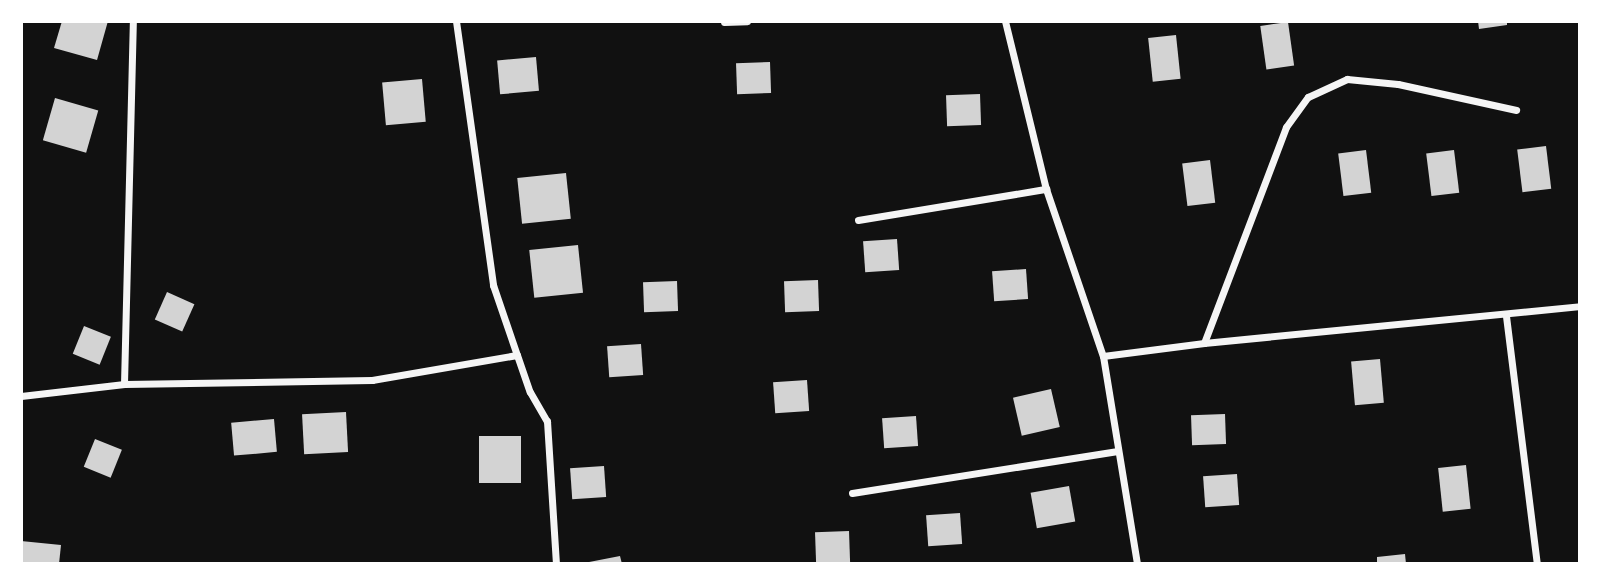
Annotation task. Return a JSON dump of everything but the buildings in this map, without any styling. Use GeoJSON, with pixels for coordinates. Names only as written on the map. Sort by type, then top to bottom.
{"type":"FeatureCollection","features":[{"type":"Feature","properties":{"kind":"street"},"geometry":{"type":"LineString","coordinates":[[124,384],[133,21]]}},
{"type":"Feature","properties":{"kind":"street"},"geometry":{"type":"LineString","coordinates":[[456,21],[493,285],[530,392],[547,421],[556,564]]}},
{"type":"Feature","properties":{"kind":"street"},"geometry":{"type":"LineString","coordinates":[[723,22],[747,21]]}},
{"type":"Feature","properties":{"kind":"street"},"geometry":{"type":"LineString","coordinates":[[1005,21],[1046,189],[1103,356],[1137,564]]}},
{"type":"Feature","properties":{"kind":"street"},"geometry":{"type":"LineString","coordinates":[[1204,343],[1286,127],[1308,97],[1347,79],[1398,84],[1516,110]]}},
{"type":"Feature","properties":{"kind":"street"},"geometry":{"type":"LineString","coordinates":[[858,220],[1046,189]]}},
{"type":"Feature","properties":{"kind":"street"},"geometry":{"type":"LineString","coordinates":[[1103,356],[1204,343],[1506,316],[1580,306]]}},
{"type":"Feature","properties":{"kind":"street"},"geometry":{"type":"LineString","coordinates":[[1506,316],[1537,564]]}},
{"type":"Feature","properties":{"kind":"street"},"geometry":{"type":"LineString","coordinates":[[21,396],[124,384],[372,380],[517,355]]}},
{"type":"Feature","properties":{"kind":"street"},"geometry":{"type":"LineString","coordinates":[[852,493],[1118,451]]}}]}
